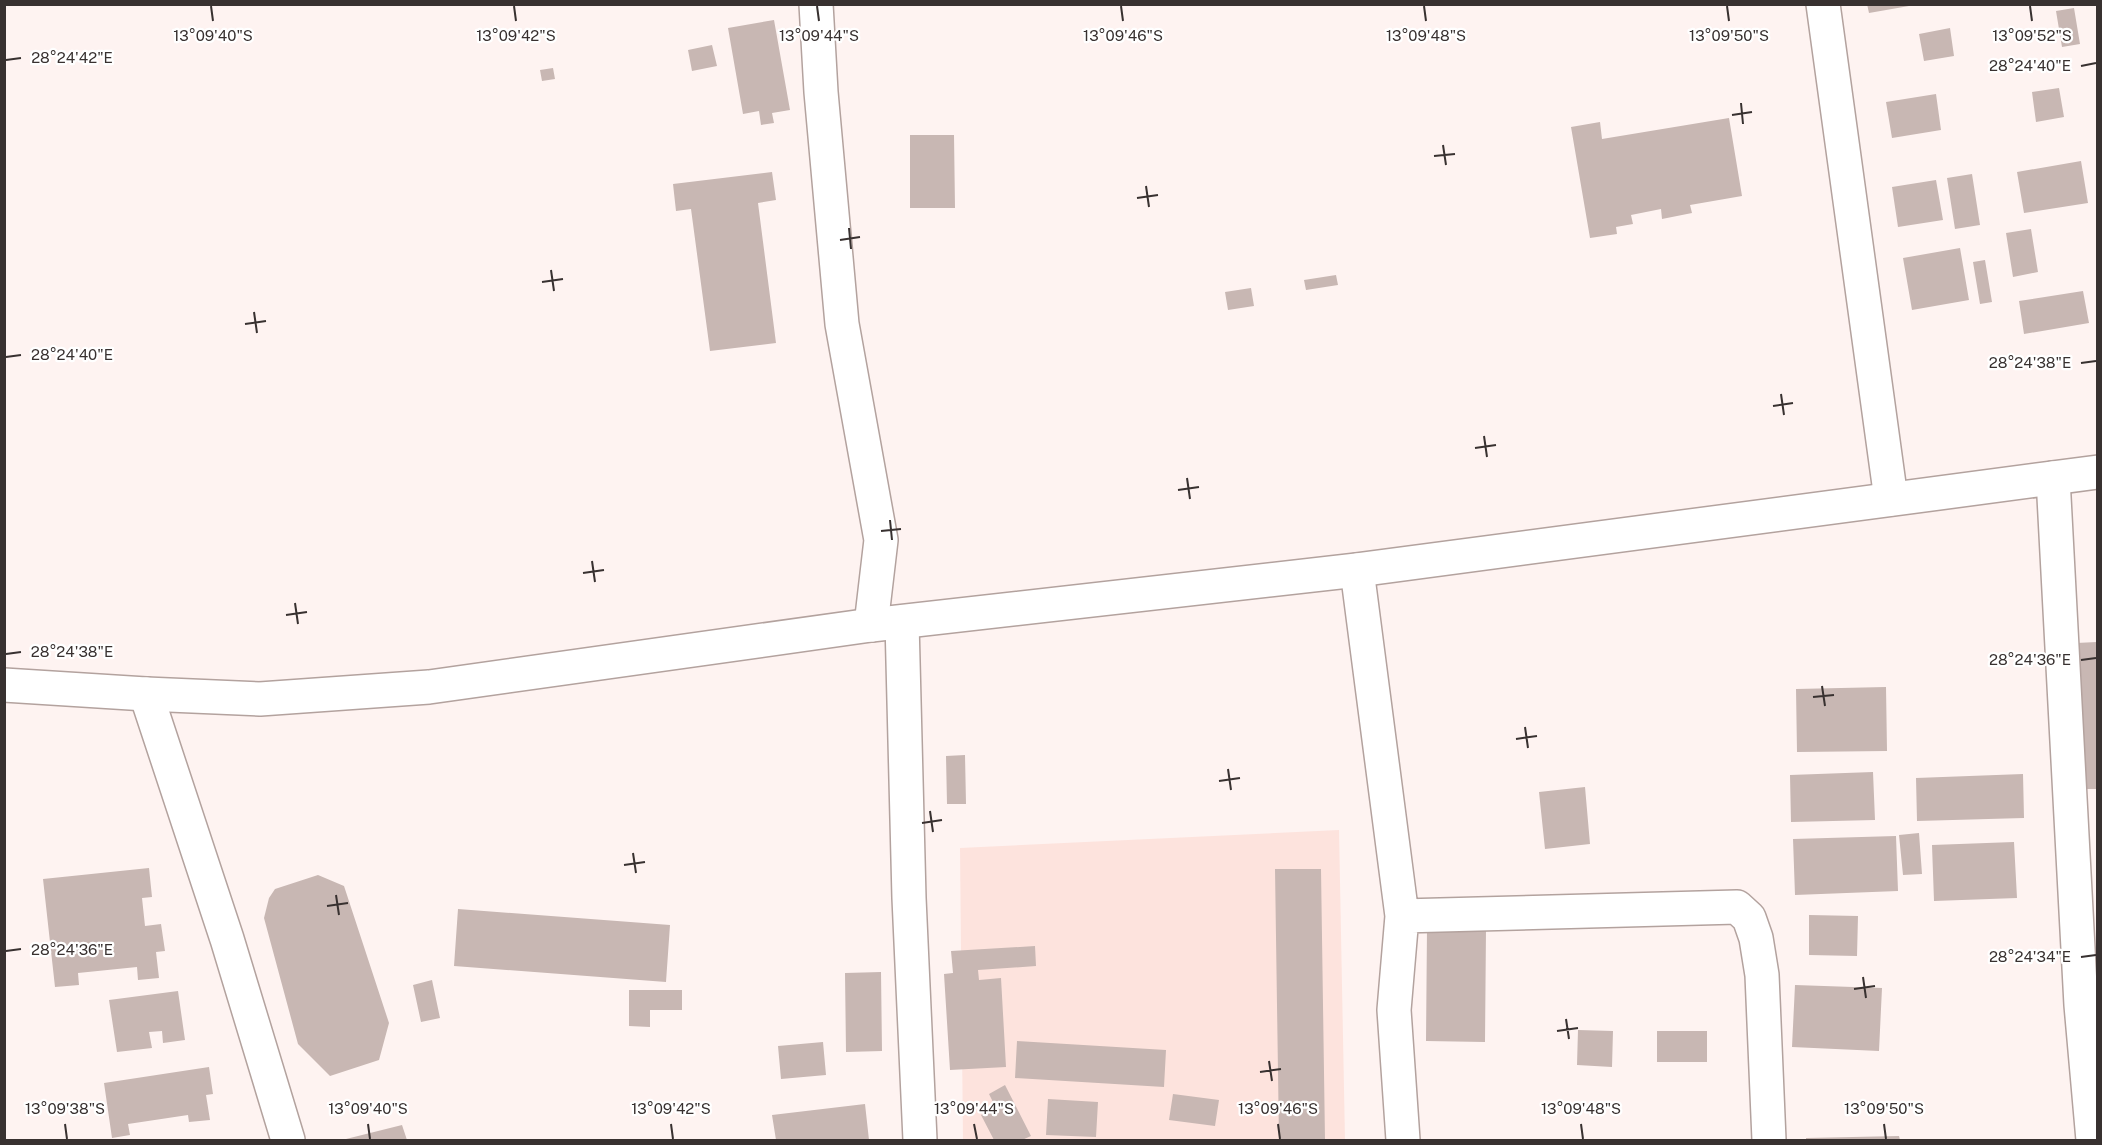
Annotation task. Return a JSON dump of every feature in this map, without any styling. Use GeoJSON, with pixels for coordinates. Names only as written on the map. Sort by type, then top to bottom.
{"type":"FeatureCollection","features":[{"type":"Feature","properties":{"kind":"street"},"geometry":{"type":"LineString","coordinates":[[816,4],[820,92],[842,324],[881,540],[909,898],[920,1140]]}},
{"type":"Feature","properties":{"kind":"street"},"geometry":{"type":"LineString","coordinates":[[1823,4],[1891,499]]}},
{"type":"Feature","properties":{"kind":"street"},"geometry":{"type":"LineString","coordinates":[[4,686],[260,699],[429,687],[887,623],[1357,570],[2097,472]]}},
{"type":"Feature","properties":{"kind":"street"},"geometry":{"type":"LineString","coordinates":[[2053,478],[2089,1005],[2093,1140]]}},
{"type":"Feature","properties":{"kind":"street"},"geometry":{"type":"LineString","coordinates":[[1357,570],[1402,916],[1394,1010],[1403,1140]]}},
{"type":"Feature","properties":{"kind":"street"},"geometry":{"type":"LineString","coordinates":[[146,694],[227,939],[288,1140]]}},
{"type":"Feature","properties":{"kind":"street"},"geometry":{"type":"LineString","coordinates":[[1402,916],[1737,907],[1749,918],[1756,938],[1762,975],[1769,1140]]}},
{"type":"Feature","properties":{"kind":"shaded area"},"geometry":{"type":"Polygon","coordinates":[[[1339,830],[1345,1140],[963,1140],[960,848],[1339,830]]]}},
{"type":"Feature","properties":{"kind":"building"},"geometry":{"type":"Polygon","coordinates":[[[1867,4],[1909,4],[1909,6],[1869,13],[1867,4]]]}},
{"type":"Feature","properties":{"kind":"building"},"geometry":{"type":"Polygon","coordinates":[[[2074,8],[2080,44],[2062,47],[2056,11],[2074,8]]]}},
{"type":"Feature","properties":{"kind":"building"},"geometry":{"type":"Polygon","coordinates":[[[774,20],[790,110],[772,113],[774,123],[761,125],[759,111],[743,114],[728,28],[774,20]]]}},
{"type":"Feature","properties":{"kind":"building"},"geometry":{"type":"Polygon","coordinates":[[[1950,28],[1954,56],[1924,61],[1919,34],[1950,28]]]}},
{"type":"Feature","properties":{"kind":"building"},"geometry":{"type":"Polygon","coordinates":[[[712,45],[717,66],[692,71],[688,50],[712,45]]]}},
{"type":"Feature","properties":{"kind":"building"},"geometry":{"type":"Polygon","coordinates":[[[553,68],[555,79],[542,81],[540,70],[553,68]]]}},
{"type":"Feature","properties":{"kind":"building"},"geometry":{"type":"Polygon","coordinates":[[[2059,88],[2064,117],[2036,122],[2032,92],[2059,88]]]}},
{"type":"Feature","properties":{"kind":"building"},"geometry":{"type":"Polygon","coordinates":[[[1936,94],[1941,130],[1892,138],[1886,102],[1936,94]]]}},
{"type":"Feature","properties":{"kind":"building"},"geometry":{"type":"Polygon","coordinates":[[[1729,118],[1742,196],[1690,205],[1692,213],[1662,219],[1661,209],[1631,215],[1633,224],[1616,227],[1617,234],[1590,238],[1571,127],[1600,122],[1602,139],[1729,118]]]}},
{"type":"Feature","properties":{"kind":"building"},"geometry":{"type":"Polygon","coordinates":[[[910,135],[954,135],[955,208],[910,208],[910,135]]]}},
{"type":"Feature","properties":{"kind":"building"},"geometry":{"type":"Polygon","coordinates":[[[2081,161],[2088,203],[2024,213],[2017,172],[2081,161]]]}},
{"type":"Feature","properties":{"kind":"building"},"geometry":{"type":"Polygon","coordinates":[[[772,172],[776,200],[758,203],[776,343],[710,351],[691,209],[676,211],[673,184],[772,172]]]}},
{"type":"Feature","properties":{"kind":"building"},"geometry":{"type":"Polygon","coordinates":[[[1972,174],[1980,225],[1955,229],[1947,178],[1972,174]]]}},
{"type":"Feature","properties":{"kind":"building"},"geometry":{"type":"Polygon","coordinates":[[[1936,180],[1943,220],[1898,227],[1892,187],[1936,180]]]}},
{"type":"Feature","properties":{"kind":"building"},"geometry":{"type":"Polygon","coordinates":[[[2031,229],[2038,272],[2013,277],[2006,233],[2031,229]]]}},
{"type":"Feature","properties":{"kind":"building"},"geometry":{"type":"Polygon","coordinates":[[[1960,248],[1969,300],[1912,310],[1903,258],[1960,248]]]}},
{"type":"Feature","properties":{"kind":"building"},"geometry":{"type":"Polygon","coordinates":[[[1985,260],[1992,302],[1980,304],[1973,262],[1985,260]]]}},
{"type":"Feature","properties":{"kind":"building"},"geometry":{"type":"Polygon","coordinates":[[[1336,275],[1338,285],[1306,290],[1304,280],[1336,275]]]}},
{"type":"Feature","properties":{"kind":"building"},"geometry":{"type":"Polygon","coordinates":[[[1251,288],[1254,306],[1228,310],[1225,292],[1251,288]]]}},
{"type":"Feature","properties":{"kind":"building"},"geometry":{"type":"Polygon","coordinates":[[[2083,291],[2089,323],[2024,334],[2019,301],[2083,291]]]}},
{"type":"Feature","properties":{"kind":"building"},"geometry":{"type":"Polygon","coordinates":[[[2097,642],[2098,789],[2081,789],[2076,643],[2097,642]]]}},
{"type":"Feature","properties":{"kind":"building"},"geometry":{"type":"Polygon","coordinates":[[[1886,687],[1887,751],[1797,752],[1796,689],[1886,687]]]}},
{"type":"Feature","properties":{"kind":"building"},"geometry":{"type":"Polygon","coordinates":[[[965,755],[966,804],[947,804],[946,756],[965,755]]]}},
{"type":"Feature","properties":{"kind":"building"},"geometry":{"type":"Polygon","coordinates":[[[1873,772],[1875,820],[1791,822],[1790,775],[1873,772]]]}},
{"type":"Feature","properties":{"kind":"building"},"geometry":{"type":"Polygon","coordinates":[[[2023,774],[2024,818],[1917,821],[1916,778],[2023,774]]]}},
{"type":"Feature","properties":{"kind":"building"},"geometry":{"type":"Polygon","coordinates":[[[1585,787],[1590,844],[1545,849],[1539,792],[1585,787]]]}},
{"type":"Feature","properties":{"kind":"building"},"geometry":{"type":"Polygon","coordinates":[[[1919,833],[1922,874],[1903,875],[1899,835],[1919,833]]]}},
{"type":"Feature","properties":{"kind":"building"},"geometry":{"type":"Polygon","coordinates":[[[1896,836],[1898,891],[1795,895],[1793,839],[1896,836]]]}},
{"type":"Feature","properties":{"kind":"building"},"geometry":{"type":"Polygon","coordinates":[[[2014,842],[2017,898],[1934,901],[1932,845],[2014,842]]]}},
{"type":"Feature","properties":{"kind":"building"},"geometry":{"type":"Polygon","coordinates":[[[149,868],[152,897],[142,898],[145,926],[161,924],[165,951],[156,952],[159,978],[138,980],[137,967],[78,973],[79,985],[55,987],[43,879],[149,868]]]}},
{"type":"Feature","properties":{"kind":"building"},"geometry":{"type":"Polygon","coordinates":[[[1275,869],[1321,869],[1325,1140],[1279,1140],[1275,869]]]}},
{"type":"Feature","properties":{"kind":"building"},"geometry":{"type":"Polygon","coordinates":[[[318,875],[344,886],[389,1023],[379,1060],[330,1076],[298,1044],[264,918],[269,898],[275,889],[318,875]]]}},
{"type":"Feature","properties":{"kind":"building"},"geometry":{"type":"Polygon","coordinates":[[[458,909],[670,925],[666,982],[454,966],[458,909]]]}},
{"type":"Feature","properties":{"kind":"building"},"geometry":{"type":"Polygon","coordinates":[[[1809,915],[1858,916],[1857,956],[1809,955],[1809,915]]]}},
{"type":"Feature","properties":{"kind":"building"},"geometry":{"type":"Polygon","coordinates":[[[1427,928],[1486,929],[1485,1042],[1426,1041],[1427,928]]]}},
{"type":"Feature","properties":{"kind":"building"},"geometry":{"type":"Polygon","coordinates":[[[1035,946],[1036,966],[978,970],[979,980],[1001,978],[1006,1067],[950,1070],[944,974],[953,973],[951,951],[1035,946]]]}},
{"type":"Feature","properties":{"kind":"building"},"geometry":{"type":"Polygon","coordinates":[[[881,972],[882,1051],[846,1052],[845,973],[881,972]]]}},
{"type":"Feature","properties":{"kind":"building"},"geometry":{"type":"Polygon","coordinates":[[[432,980],[440,1018],[421,1022],[413,985],[432,980]]]}},
{"type":"Feature","properties":{"kind":"building"},"geometry":{"type":"Polygon","coordinates":[[[1795,985],[1882,988],[1879,1051],[1792,1047],[1795,985]]]}},
{"type":"Feature","properties":{"kind":"building"},"geometry":{"type":"Polygon","coordinates":[[[629,990],[682,990],[682,1010],[650,1010],[650,1027],[629,1026],[629,990]]]}},
{"type":"Feature","properties":{"kind":"building"},"geometry":{"type":"Polygon","coordinates":[[[178,991],[185,1040],[163,1043],[162,1031],[149,1032],[152,1048],[117,1052],[109,1000],[178,991]]]}},
{"type":"Feature","properties":{"kind":"building"},"geometry":{"type":"Polygon","coordinates":[[[1578,1030],[1613,1031],[1612,1067],[1577,1065],[1578,1030]]]}},
{"type":"Feature","properties":{"kind":"building"},"geometry":{"type":"Polygon","coordinates":[[[1657,1031],[1707,1031],[1707,1062],[1657,1062],[1657,1031]]]}},
{"type":"Feature","properties":{"kind":"building"},"geometry":{"type":"Polygon","coordinates":[[[1017,1041],[1166,1050],[1164,1087],[1015,1078],[1017,1041]]]}},
{"type":"Feature","properties":{"kind":"building"},"geometry":{"type":"Polygon","coordinates":[[[823,1042],[826,1075],[781,1079],[778,1046],[823,1042]]]}},
{"type":"Feature","properties":{"kind":"building"},"geometry":{"type":"Polygon","coordinates":[[[209,1067],[213,1094],[206,1095],[210,1120],[189,1122],[188,1115],[128,1124],[130,1135],[112,1138],[104,1083],[209,1067]]]}},
{"type":"Feature","properties":{"kind":"building"},"geometry":{"type":"Polygon","coordinates":[[[1005,1085],[1031,1136],[1022,1140],[994,1140],[981,1115],[996,1108],[989,1094],[1005,1085]]]}},
{"type":"Feature","properties":{"kind":"building"},"geometry":{"type":"Polygon","coordinates":[[[1173,1094],[1219,1100],[1215,1126],[1169,1120],[1173,1094]]]}},
{"type":"Feature","properties":{"kind":"building"},"geometry":{"type":"Polygon","coordinates":[[[1048,1099],[1098,1102],[1096,1137],[1046,1135],[1048,1099]]]}},
{"type":"Feature","properties":{"kind":"building"},"geometry":{"type":"Polygon","coordinates":[[[865,1104],[869,1140],[776,1140],[772,1115],[865,1104]]]}},
{"type":"Feature","properties":{"kind":"building"},"geometry":{"type":"Polygon","coordinates":[[[402,1125],[407,1140],[342,1140],[402,1125]]]}},
{"type":"Feature","properties":{"kind":"building"},"geometry":{"type":"Polygon","coordinates":[[[1899,1136],[1900,1140],[1806,1140],[1806,1138],[1899,1136]]]}}]}
